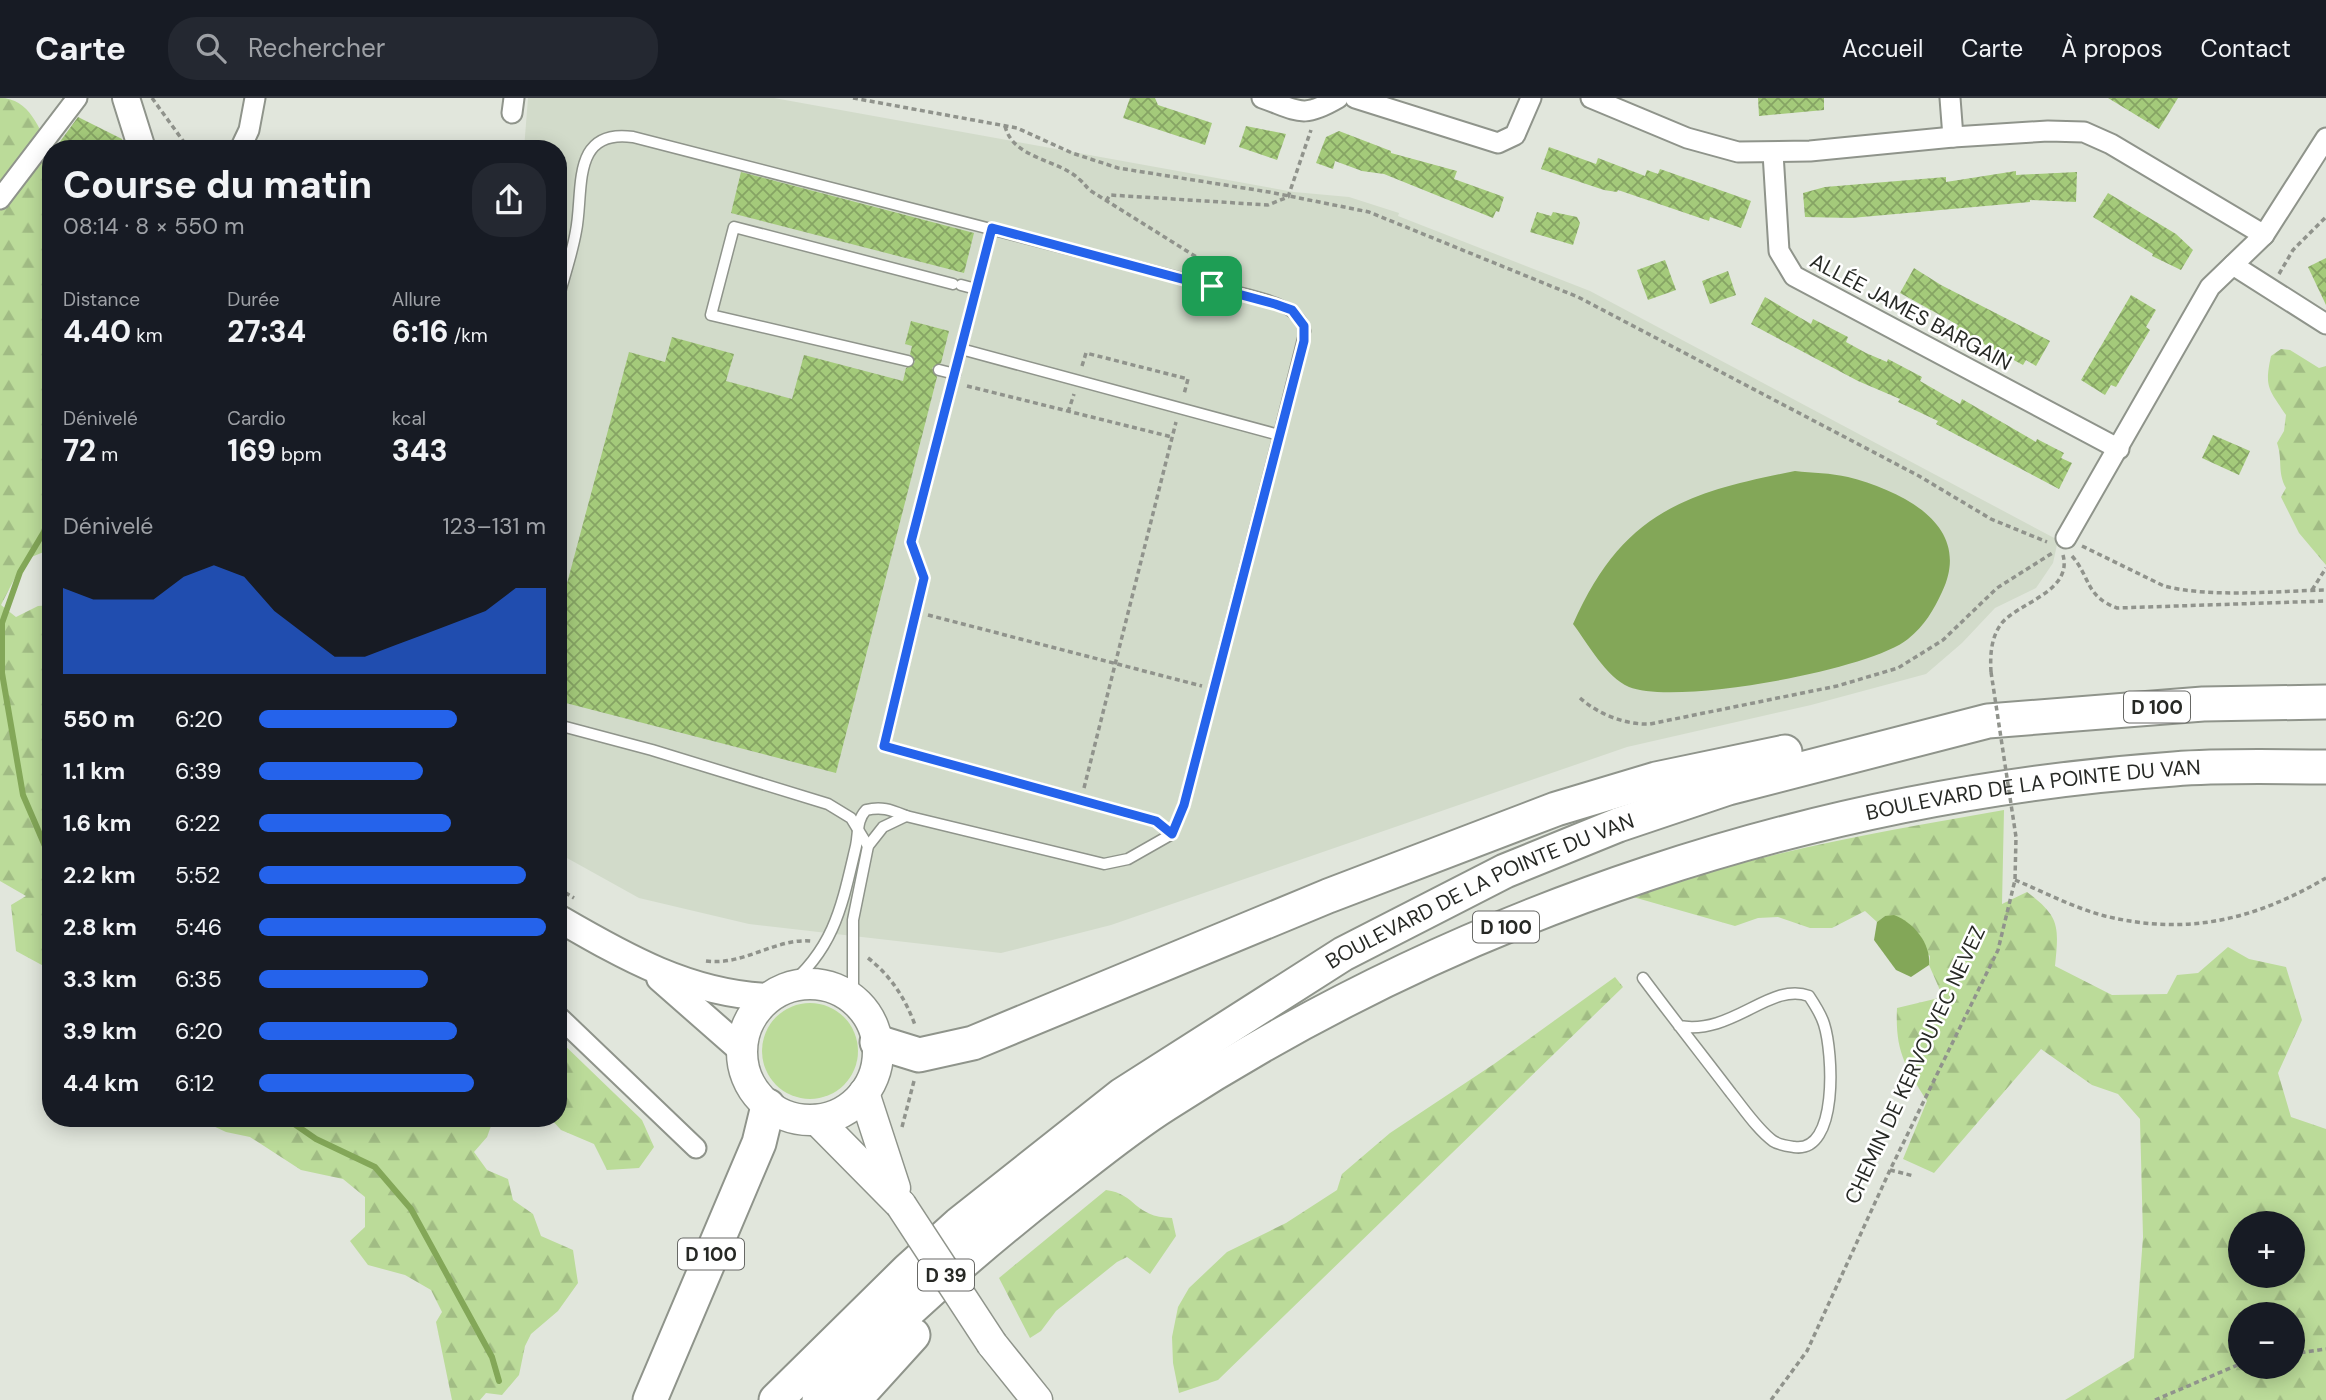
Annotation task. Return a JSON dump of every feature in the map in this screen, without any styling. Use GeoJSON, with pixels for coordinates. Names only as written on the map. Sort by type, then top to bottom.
{"type":"FeatureCollection","features":[{"type":"Feature","properties":{"kind":"highway","name":"BOULEVARD DE LA POINTE DU VAN"},"geometry":{"type":"LineString","coordinates":[[776,1400],[908,1270],[1023,1170],[1167,1064],[1343,954],[1505,871],[1618,825],[1790,771],[1988,721],[2203,704],[2326,702]]}},
{"type":"Feature","properties":{"kind":"highway"},"geometry":{"type":"LineString","coordinates":[[877,1042],[919,1055],[973,1043],[1094,990],[1437,852],[1598,795],[1656,779],[1810,747],[1988,721]]}},
{"type":"Feature","properties":{"kind":"highway","name":"BOULEVARD DE LA POINTE DU VAN"},"geometry":{"type":"LineString","coordinates":[[820,1400],[936,1285],[1030,1206],[1155,1111],[1271,1040],[1396,976],[1586,894],[1743,844],[1902,805],[2076,778],[2177,768],[2326,767]]}},
{"type":"Feature","properties":{"kind":"highway","name":"D 100"},"geometry":{"type":"LineString","coordinates":[[650,1400],[759,1143],[768,1106]]}},
{"type":"Feature","properties":{"kind":"highway","name":"D 100"},"geometry":{"type":"LineString","coordinates":[[854,1400],[1030,1206]]}},
{"type":"Feature","properties":{"kind":"main road"},"geometry":{"type":"LineString","coordinates":[[126,98],[139,140]]}},
{"type":"Feature","properties":{"kind":"main road"},"geometry":{"type":"LineString","coordinates":[[567,923],[650,970],[712,990],[777,992],[821,984],[853,999],[873,1026],[877,1042],[877,1060],[864,1093],[843,1111],[817,1120],[799,1119],[768,1106],[752,1089],[744,1070],[741,1050],[745,1030],[754,1012],[777,992]]}},
{"type":"Feature","properties":{"kind":"main road"},"geometry":{"type":"LineString","coordinates":[[650,970],[741,1050]]}},
{"type":"Feature","properties":{"kind":"main road","name":"D 39"},"geometry":{"type":"LineString","coordinates":[[864,1093],[901,1205]]}},
{"type":"Feature","properties":{"kind":"main road","name":"D 39"},"geometry":{"type":"LineString","coordinates":[[817,1120],[901,1205],[1017,1387],[1037,1400]]}},
{"type":"Feature","properties":{"kind":"street"},"geometry":{"type":"LineString","coordinates":[[45,140],[77,98]]}},
{"type":"Feature","properties":{"kind":"street"},"geometry":{"type":"LineString","coordinates":[[244,140],[249,130],[254,98]]}},
{"type":"Feature","properties":{"kind":"street"},"geometry":{"type":"LineString","coordinates":[[1262,98],[1305,113],[1318,110],[1338,98]]}},
{"type":"Feature","properties":{"kind":"street"},"geometry":{"type":"LineString","coordinates":[[1355,98],[1498,143],[1515,135],[1531,98]]}},
{"type":"Feature","properties":{"kind":"street"},"geometry":{"type":"LineString","coordinates":[[1591,98],[1706,145],[1738,152],[1773,153],[2048,131],[2084,132],[2111,144],[2264,235]]}},
{"type":"Feature","properties":{"kind":"street"},"geometry":{"type":"LineString","coordinates":[[1950,98],[1953,137]]}},
{"type":"Feature","properties":{"kind":"street"},"geometry":{"type":"LineString","coordinates":[[2064,543],[2210,286],[2264,235],[2326,138]]}},
{"type":"Feature","properties":{"kind":"street"},"geometry":{"type":"LineString","coordinates":[[0,199],[42,144]]}},
{"type":"Feature","properties":{"kind":"street","name":"ALLÉE JAMES BARGAIN"},"geometry":{"type":"LineString","coordinates":[[1773,153],[1779,251],[1783,262],[1794,276],[2119,449]]}},
{"type":"Feature","properties":{"kind":"street"},"geometry":{"type":"LineString","coordinates":[[2233,265],[2265,288],[2326,324]]}},
{"type":"Feature","properties":{"kind":"street"},"geometry":{"type":"LineString","coordinates":[[567,1025],[696,1148]]}},
{"type":"Feature","properties":{"kind":"lane"},"geometry":{"type":"LineString","coordinates":[[567,264],[576,230],[582,170],[592,147],[609,136],[633,137],[1212,286],[1292,310],[1304,326],[1304,341],[1184,805],[1172,834],[1128,859],[1104,864],[878,807],[866,810],[858,826],[857,841],[841,904],[828,943],[803,974],[777,992]]}},
{"type":"Feature","properties":{"kind":"lane"},"geometry":{"type":"LineString","coordinates":[[908,361],[711,315],[734,227],[976,289]]}},
{"type":"Feature","properties":{"kind":"lane"},"geometry":{"type":"LineString","coordinates":[[992,228],[911,542],[924,578],[884,746],[1156,821],[1172,834]]}},
{"type":"Feature","properties":{"kind":"lane"},"geometry":{"type":"LineString","coordinates":[[961,349],[1279,435]]}},
{"type":"Feature","properties":{"kind":"lane"},"geometry":{"type":"LineString","coordinates":[[939,370],[953,378]]}},
{"type":"Feature","properties":{"kind":"lane"},"geometry":{"type":"LineString","coordinates":[[567,727],[652,750],[828,804],[842,810],[858,826],[868,846]]}},
{"type":"Feature","properties":{"kind":"lane"},"geometry":{"type":"LineString","coordinates":[[853,999],[853,920],[868,846],[883,827],[906,816]]}},
{"type":"Feature","properties":{"kind":"lane"},"geometry":{"type":"LineString","coordinates":[[1643,978],[1679,1026],[1758,1126],[1774,1142],[1801,1148],[1818,1139],[1826,1114],[1829,1051],[1824,1024],[1809,996],[1789,993],[1713,1027],[1696,1029],[1679,1026]]}},
{"type":"Feature","properties":{"kind":"path"},"geometry":{"type":"LineString","coordinates":[[152,98],[182,140]]}},
{"type":"Feature","properties":{"kind":"path"},"geometry":{"type":"LineString","coordinates":[[853,98],[1005,125],[1118,167],[1369,212],[1578,297],[1897,464],[1991,519],[2064,543],[2179,590],[2326,590]]}},
{"type":"Feature","properties":{"kind":"path"},"geometry":{"type":"LineString","coordinates":[[1106,201],[1110,195],[1268,205],[1288,197],[1318,110]]}},
{"type":"Feature","properties":{"kind":"path"},"geometry":{"type":"LineString","coordinates":[[1005,125],[1007,134],[1017,146],[1079,179],[1106,201],[1206,263],[1215,274],[1212,286]]}},
{"type":"Feature","properties":{"kind":"path"},"geometry":{"type":"LineString","coordinates":[[2265,288],[2279,274],[2292,250],[2326,217]]}},
{"type":"Feature","properties":{"kind":"path"},"geometry":{"type":"LineString","coordinates":[[1068,412],[1086,353],[1188,379],[1082,799]]}},
{"type":"Feature","properties":{"kind":"path"},"geometry":{"type":"LineString","coordinates":[[953,378],[1068,412],[1172,437]]}},
{"type":"Feature","properties":{"kind":"path"},"geometry":{"type":"LineString","coordinates":[[2064,543],[2097,598],[2118,608],[2326,601]]}},
{"type":"Feature","properties":{"kind":"path"},"geometry":{"type":"LineString","coordinates":[[1580,698],[1588,705],[1630,724],[1650,724],[1837,686],[1898,668],[1943,640],[1997,588],[2064,543]]}},
{"type":"Feature","properties":{"kind":"path","name":"CHEMIN DE KERVOUYEC NEVEZ"},"geometry":{"type":"LineString","coordinates":[[1771,1400],[1807,1351],[1889,1170],[1988,972],[2006,926],[2015,880],[2016,837],[1991,672],[1991,651],[1999,628],[2008,617],[2037,601],[2051,588],[2062,572],[2065,561],[2064,543]]}},
{"type":"Feature","properties":{"kind":"path"},"geometry":{"type":"LineString","coordinates":[[2312,590],[2326,568]]}},
{"type":"Feature","properties":{"kind":"path"},"geometry":{"type":"LineString","coordinates":[[917,612],[1214,689]]}},
{"type":"Feature","properties":{"kind":"path"},"geometry":{"type":"LineString","coordinates":[[2015,880],[2102,915],[2151,925],[2194,925],[2238,918],[2280,902],[2326,878]]}},
{"type":"Feature","properties":{"kind":"path"},"geometry":{"type":"LineString","coordinates":[[1889,1170],[1914,1176]]}},
{"type":"Feature","properties":{"kind":"path"},"geometry":{"type":"LineString","coordinates":[[2305,1352],[2326,1349]]}},
{"type":"Feature","properties":{"kind":"path"},"geometry":{"type":"LineString","coordinates":[[2155,1400],[2228,1369]]}},
{"type":"Feature","properties":{"kind":"shaded area"},"geometry":{"type":"Polygon","coordinates":[[[528,98],[774,98],[1294,192],[1349,197],[1399,213],[1398,216],[1590,291],[2058,540],[2053,563],[2036,588],[1995,608],[1962,643],[1926,674],[1811,705],[1627,747],[1111,925],[1001,953],[749,924],[639,898],[567,858],[567,140],[525,140],[528,98]]]}},
{"type":"Feature","properties":{"kind":"shaded area"},"geometry":{"type":"Polygon","coordinates":[[[1795,471],[1848,477],[1890,491],[1927,515],[1941,530],[1948,548],[1949,568],[1939,599],[1919,628],[1908,639],[1887,651],[1815,673],[1772,682],[1687,692],[1653,692],[1629,687],[1620,682],[1598,659],[1573,624],[1592,587],[1612,557],[1635,533],[1660,514],[1688,500],[1755,479],[1795,471]]]}},
{"type":"Feature","properties":{"kind":"shaded area"},"geometry":{"type":"Polygon","coordinates":[[[1894,915],[1914,928],[1927,949],[1929,965],[1911,977],[1896,970],[1874,940],[1877,922],[1885,916],[1894,915]]]}},
{"type":"Feature","properties":{"kind":"green space"},"geometry":{"type":"Polygon","coordinates":[[[0,98],[10,99],[26,109],[45,140],[42,140],[42,553],[24,560],[1,605],[16,617],[42,606],[42,965],[16,951],[11,905],[26,896],[0,881],[0,98]]]}},
{"type":"Feature","properties":{"kind":"green space"},"geometry":{"type":"Polygon","coordinates":[[[2281,349],[2290,350],[2319,368],[2326,366],[2326,565],[2299,533],[2281,497],[2286,488],[2277,443],[2284,431],[2286,415],[2272,393],[2268,375],[2271,356],[2281,349]]]}},
{"type":"Feature","properties":{"kind":"green space"},"geometry":{"type":"Polygon","coordinates":[[[2004,810],[2002,904],[2027,892],[2038,901],[2055,923],[2055,966],[2112,995],[2167,994],[2177,975],[2198,973],[2228,947],[2249,959],[2286,967],[2302,1020],[2278,1073],[2291,1117],[2326,1129],[2326,1400],[2065,1400],[2134,1358],[2143,1237],[2140,1119],[2118,1094],[2092,1085],[2041,1049],[1934,1173],[1903,1159],[1927,1101],[1903,1057],[1897,1023],[1897,1008],[1943,997],[1929,965],[1930,956],[1885,916],[1877,922],[1865,911],[1832,928],[1810,928],[1778,917],[1758,918],[1735,926],[1633,897],[1724,868],[1863,836],[2004,810]]]}},
{"type":"Feature","properties":{"kind":"green space"},"geometry":{"type":"Polygon","coordinates":[[[1615,977],[1623,987],[1218,1380],[1179,1393],[1173,1363],[1172,1337],[1178,1307],[1189,1288],[1227,1252],[1286,1223],[1337,1190],[1342,1174],[1390,1133],[1494,1064],[1615,977]]]}},
{"type":"Feature","properties":{"kind":"green space"},"geometry":{"type":"Polygon","coordinates":[[[810,1003],[828,1007],[844,1017],[854,1033],[858,1051],[854,1069],[844,1085],[828,1095],[810,1099],[792,1095],[776,1085],[766,1069],[762,1051],[766,1033],[776,1017],[792,1007],[810,1003]]]}},
{"type":"Feature","properties":{"kind":"green space"},"geometry":{"type":"Polygon","coordinates":[[[567,1048],[642,1120],[654,1147],[639,1168],[607,1170],[594,1144],[558,1127],[567,1127],[567,1048]]]}},
{"type":"Feature","properties":{"kind":"green space"},"geometry":{"type":"Polygon","coordinates":[[[215,1127],[491,1127],[487,1137],[474,1152],[487,1170],[508,1179],[513,1200],[533,1214],[541,1236],[573,1250],[578,1283],[558,1311],[531,1334],[525,1346],[519,1375],[502,1395],[486,1393],[480,1400],[452,1400],[436,1322],[442,1312],[431,1290],[405,1275],[368,1265],[350,1241],[365,1227],[365,1197],[343,1179],[301,1170],[250,1137],[215,1127]]]}},
{"type":"Feature","properties":{"kind":"green space"},"geometry":{"type":"Polygon","coordinates":[[[1106,1190],[1124,1196],[1150,1214],[1172,1218],[1176,1236],[1150,1274],[1127,1257],[1117,1262],[1056,1311],[1041,1331],[1030,1338],[999,1278],[1106,1190]]]}},
{"type":"Feature","properties":{"kind":"building"},"geometry":{"type":"Polygon","coordinates":[[[1130,98],[1155,98],[1158,105],[1212,123],[1205,145],[1123,118],[1130,98]]]}},
{"type":"Feature","properties":{"kind":"building"},"geometry":{"type":"Polygon","coordinates":[[[1758,98],[1824,98],[1824,110],[1759,116],[1758,98]]]}},
{"type":"Feature","properties":{"kind":"building"},"geometry":{"type":"Polygon","coordinates":[[[2108,98],[2178,98],[2159,129],[2108,98]]]}},
{"type":"Feature","properties":{"kind":"building"},"geometry":{"type":"Polygon","coordinates":[[[78,117],[122,140],[61,140],[78,117]]]}},
{"type":"Feature","properties":{"kind":"building"},"geometry":{"type":"Polygon","coordinates":[[[1246,126],[1286,134],[1277,160],[1239,147],[1246,126]]]}},
{"type":"Feature","properties":{"kind":"building"},"geometry":{"type":"Polygon","coordinates":[[[1339,131],[1391,153],[1457,171],[1454,179],[1504,197],[1499,212],[1496,211],[1493,218],[1384,174],[1362,171],[1335,161],[1333,169],[1316,163],[1326,137],[1339,131]]]}},
{"type":"Feature","properties":{"kind":"building"},"geometry":{"type":"Polygon","coordinates":[[[1549,147],[1596,164],[1598,158],[1645,176],[1647,170],[1658,174],[1660,169],[1751,201],[1741,228],[1710,217],[1709,221],[1618,190],[1604,190],[1541,169],[1549,147]]]}},
{"type":"Feature","properties":{"kind":"building"},"geometry":{"type":"Polygon","coordinates":[[[2016,171],[2016,175],[2077,172],[2076,202],[2030,200],[1851,218],[1805,217],[1803,193],[1825,187],[1946,177],[1946,182],[2016,171]]]}},
{"type":"Feature","properties":{"kind":"building"},"geometry":{"type":"Polygon","coordinates":[[[741,172],[974,233],[964,273],[731,213],[741,172]]]}},
{"type":"Feature","properties":{"kind":"building"},"geometry":{"type":"Polygon","coordinates":[[[2108,193],[2176,234],[2193,250],[2181,270],[2152,256],[2153,254],[2093,217],[2108,193]]]}},
{"type":"Feature","properties":{"kind":"building"},"geometry":{"type":"Polygon","coordinates":[[[1537,212],[1551,216],[1553,212],[1577,217],[1580,223],[1573,245],[1530,232],[1537,212]]]}},
{"type":"Feature","properties":{"kind":"building"},"geometry":{"type":"Polygon","coordinates":[[[2326,258],[2326,305],[2308,267],[2326,258]]]}},
{"type":"Feature","properties":{"kind":"building"},"geometry":{"type":"Polygon","coordinates":[[[1665,260],[1676,290],[1648,300],[1637,270],[1665,260]]]}},
{"type":"Feature","properties":{"kind":"building"},"geometry":{"type":"Polygon","coordinates":[[[1914,268],[1941,285],[2050,341],[2036,366],[2026,360],[2023,365],[1956,329],[1958,325],[1900,293],[1914,268]]]}},
{"type":"Feature","properties":{"kind":"building"},"geometry":{"type":"Polygon","coordinates":[[[1728,271],[1736,295],[1710,304],[1702,281],[1728,271]]]}},
{"type":"Feature","properties":{"kind":"building"},"geometry":{"type":"Polygon","coordinates":[[[2131,295],[2156,310],[2146,327],[2150,330],[2116,387],[2111,385],[2105,395],[2081,380],[2131,295]]]}},
{"type":"Feature","properties":{"kind":"building"},"geometry":{"type":"Polygon","coordinates":[[[1765,297],[1811,324],[1813,319],[1848,337],[1846,342],[1866,353],[1887,362],[1888,359],[1922,377],[1920,381],[1960,404],[1962,399],[2036,442],[2037,439],[2064,453],[2061,458],[2072,463],[2059,489],[1936,424],[1938,421],[1898,402],[1900,399],[1858,381],[1751,324],[1765,297]]]}},
{"type":"Feature","properties":{"kind":"building"},"geometry":{"type":"Polygon","coordinates":[[[911,321],[949,331],[941,363],[932,368],[937,377],[836,773],[567,703],[567,583],[629,352],[665,362],[672,337],[734,354],[726,381],[792,399],[804,355],[903,381],[906,368],[915,362],[910,354],[912,346],[905,344],[911,321]]]}},
{"type":"Feature","properties":{"kind":"building"},"geometry":{"type":"Polygon","coordinates":[[[2213,435],[2250,451],[2239,475],[2202,458],[2213,435]]]}},
{"type":"Feature","properties":{"kind":"waterway"},"geometry":{"type":"LineString","coordinates":[[42,535],[20,572],[2,623],[2,673],[23,795],[42,839]]}},
{"type":"Feature","properties":{"kind":"waterway"},"geometry":{"type":"LineString","coordinates":[[299,1127],[316,1139],[375,1167],[411,1209],[492,1357],[499,1381]]}},
{"type":"Feature","properties":{"kind":"route"},"geometry":{"type":"LineString","coordinates":[[992,228],[1212,286],[1292,310],[1302,320],[1305,331],[1206,722],[1180,820],[1172,834],[1156,821],[884,746],[924,578],[911,551],[911,542],[992,228]]}}]}
